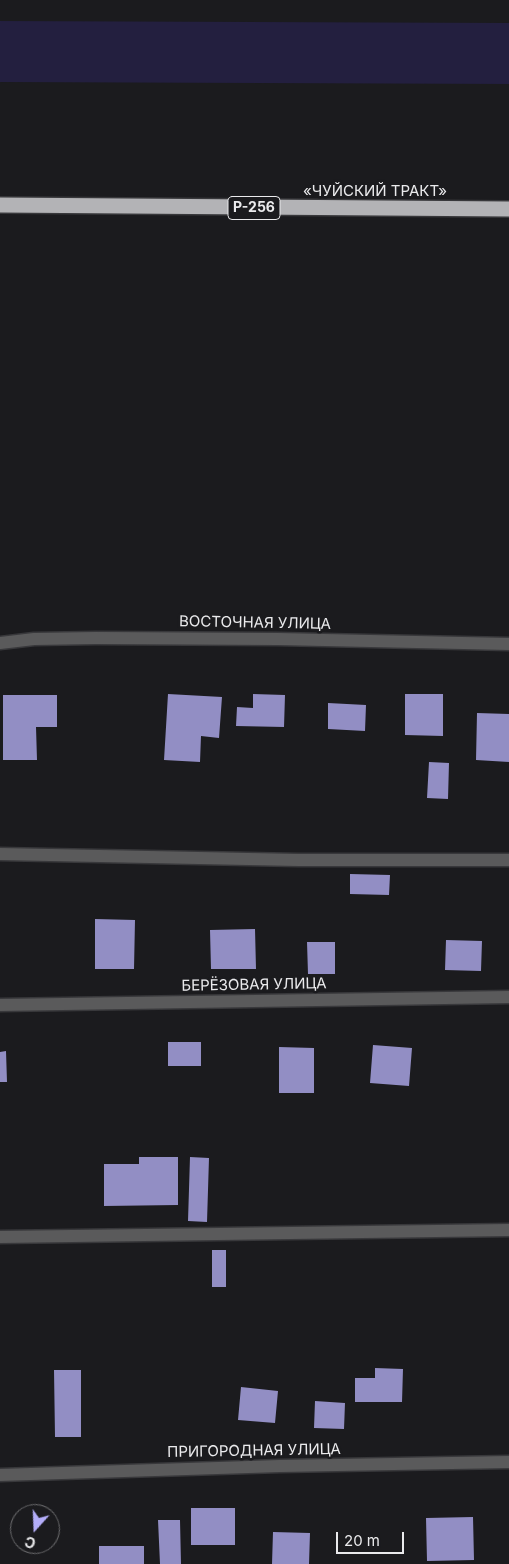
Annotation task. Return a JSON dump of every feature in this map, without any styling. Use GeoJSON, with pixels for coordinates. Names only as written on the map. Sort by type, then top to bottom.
{"type":"FeatureCollection","features":[{"type":"Feature","properties":{"kind":"highway","name":"«ЧУЙСКИЙ ТРАКТ»"},"geometry":{"type":"LineString","coordinates":[[0,205],[509,209]]}},
{"type":"Feature","properties":{"kind":"street","name":"ВОСТОЧНАЯ УЛИЦА"},"geometry":{"type":"LineString","coordinates":[[0,643],[34,639],[106,638],[278,639],[509,644]]}},
{"type":"Feature","properties":{"kind":"street"},"geometry":{"type":"LineString","coordinates":[[0,854],[298,860],[509,860]]}},
{"type":"Feature","properties":{"kind":"street","name":"БЕРЁЗОВАЯ УЛИЦА"},"geometry":{"type":"LineString","coordinates":[[0,1005],[509,997]]}},
{"type":"Feature","properties":{"kind":"street"},"geometry":{"type":"LineString","coordinates":[[0,1237],[217,1236],[509,1230]]}},
{"type":"Feature","properties":{"kind":"street","name":"ПРИГОРОДНАЯ УЛИЦА"},"geometry":{"type":"LineString","coordinates":[[0,1475],[280,1466],[509,1462]]}},
{"type":"Feature","properties":{"kind":"shaded area"},"geometry":{"type":"Polygon","coordinates":[[[0,21],[509,23],[509,84],[0,82],[0,21]]]}},
{"type":"Feature","properties":{"kind":"building"},"geometry":{"type":"Polygon","coordinates":[[[168,694],[222,697],[219,738],[201,736],[200,762],[164,760],[168,694]]]}},
{"type":"Feature","properties":{"kind":"building"},"geometry":{"type":"Polygon","coordinates":[[[253,694],[285,695],[284,727],[236,726],[237,707],[253,708],[253,694]]]}},
{"type":"Feature","properties":{"kind":"building"},"geometry":{"type":"Polygon","coordinates":[[[405,694],[443,694],[443,736],[405,735],[405,694]]]}},
{"type":"Feature","properties":{"kind":"building"},"geometry":{"type":"Polygon","coordinates":[[[3,695],[57,695],[57,727],[36,727],[37,760],[3,760],[3,695]]]}},
{"type":"Feature","properties":{"kind":"building"},"geometry":{"type":"Polygon","coordinates":[[[328,703],[366,705],[365,731],[328,729],[328,703]]]}},
{"type":"Feature","properties":{"kind":"building"},"geometry":{"type":"Polygon","coordinates":[[[477,713],[509,714],[509,762],[476,760],[477,713]]]}},
{"type":"Feature","properties":{"kind":"building"},"geometry":{"type":"Polygon","coordinates":[[[429,762],[449,763],[448,799],[427,798],[429,762]]]}},
{"type":"Feature","properties":{"kind":"building"},"geometry":{"type":"Polygon","coordinates":[[[350,874],[390,875],[389,895],[350,894],[350,874]]]}},
{"type":"Feature","properties":{"kind":"building"},"geometry":{"type":"Polygon","coordinates":[[[95,919],[135,920],[134,969],[95,969],[95,919]]]}},
{"type":"Feature","properties":{"kind":"building"},"geometry":{"type":"Polygon","coordinates":[[[255,929],[256,969],[211,969],[210,930],[255,929]]]}},
{"type":"Feature","properties":{"kind":"building"},"geometry":{"type":"Polygon","coordinates":[[[446,940],[482,941],[481,971],[445,970],[446,940]]]}},
{"type":"Feature","properties":{"kind":"building"},"geometry":{"type":"Polygon","coordinates":[[[307,942],[335,942],[335,974],[308,974],[307,942]]]}},
{"type":"Feature","properties":{"kind":"building"},"geometry":{"type":"Polygon","coordinates":[[[168,1042],[201,1042],[201,1066],[168,1066],[168,1042]]]}},
{"type":"Feature","properties":{"kind":"building"},"geometry":{"type":"Polygon","coordinates":[[[373,1045],[412,1048],[409,1086],[370,1083],[373,1045]]]}},
{"type":"Feature","properties":{"kind":"building"},"geometry":{"type":"Polygon","coordinates":[[[279,1047],[314,1048],[314,1093],[279,1093],[279,1047]]]}},
{"type":"Feature","properties":{"kind":"building"},"geometry":{"type":"Polygon","coordinates":[[[6,1051],[7,1082],[0,1082],[0,1052],[6,1051]]]}},
{"type":"Feature","properties":{"kind":"building"},"geometry":{"type":"Polygon","coordinates":[[[139,1157],[178,1157],[178,1205],[104,1206],[104,1164],[139,1164],[139,1157]]]}},
{"type":"Feature","properties":{"kind":"building"},"geometry":{"type":"Polygon","coordinates":[[[190,1157],[209,1158],[207,1222],[188,1221],[190,1157]]]}},
{"type":"Feature","properties":{"kind":"building"},"geometry":{"type":"Polygon","coordinates":[[[212,1250],[226,1250],[226,1287],[212,1287],[212,1250]]]}},
{"type":"Feature","properties":{"kind":"building"},"geometry":{"type":"Polygon","coordinates":[[[375,1368],[403,1369],[402,1402],[355,1402],[355,1378],[375,1378],[375,1368]]]}},
{"type":"Feature","properties":{"kind":"building"},"geometry":{"type":"Polygon","coordinates":[[[54,1370],[81,1370],[81,1437],[55,1437],[54,1370]]]}},
{"type":"Feature","properties":{"kind":"building"},"geometry":{"type":"Polygon","coordinates":[[[241,1387],[278,1391],[275,1423],[238,1420],[241,1387]]]}},
{"type":"Feature","properties":{"kind":"building"},"geometry":{"type":"Polygon","coordinates":[[[315,1401],[345,1403],[344,1429],[314,1428],[315,1401]]]}},
{"type":"Feature","properties":{"kind":"building"},"geometry":{"type":"Polygon","coordinates":[[[191,1508],[235,1508],[235,1545],[191,1545],[191,1508]]]}},
{"type":"Feature","properties":{"kind":"building"},"geometry":{"type":"Polygon","coordinates":[[[473,1517],[474,1560],[427,1561],[426,1518],[473,1517]]]}},
{"type":"Feature","properties":{"kind":"building"},"geometry":{"type":"Polygon","coordinates":[[[158,1520],[180,1520],[181,1564],[160,1564],[158,1520]]]}},
{"type":"Feature","properties":{"kind":"building"},"geometry":{"type":"Polygon","coordinates":[[[273,1532],[310,1533],[309,1564],[272,1564],[273,1532]]]}},
{"type":"Feature","properties":{"kind":"building"},"geometry":{"type":"Polygon","coordinates":[[[99,1546],[144,1546],[144,1564],[99,1564],[99,1546]]]}}]}
